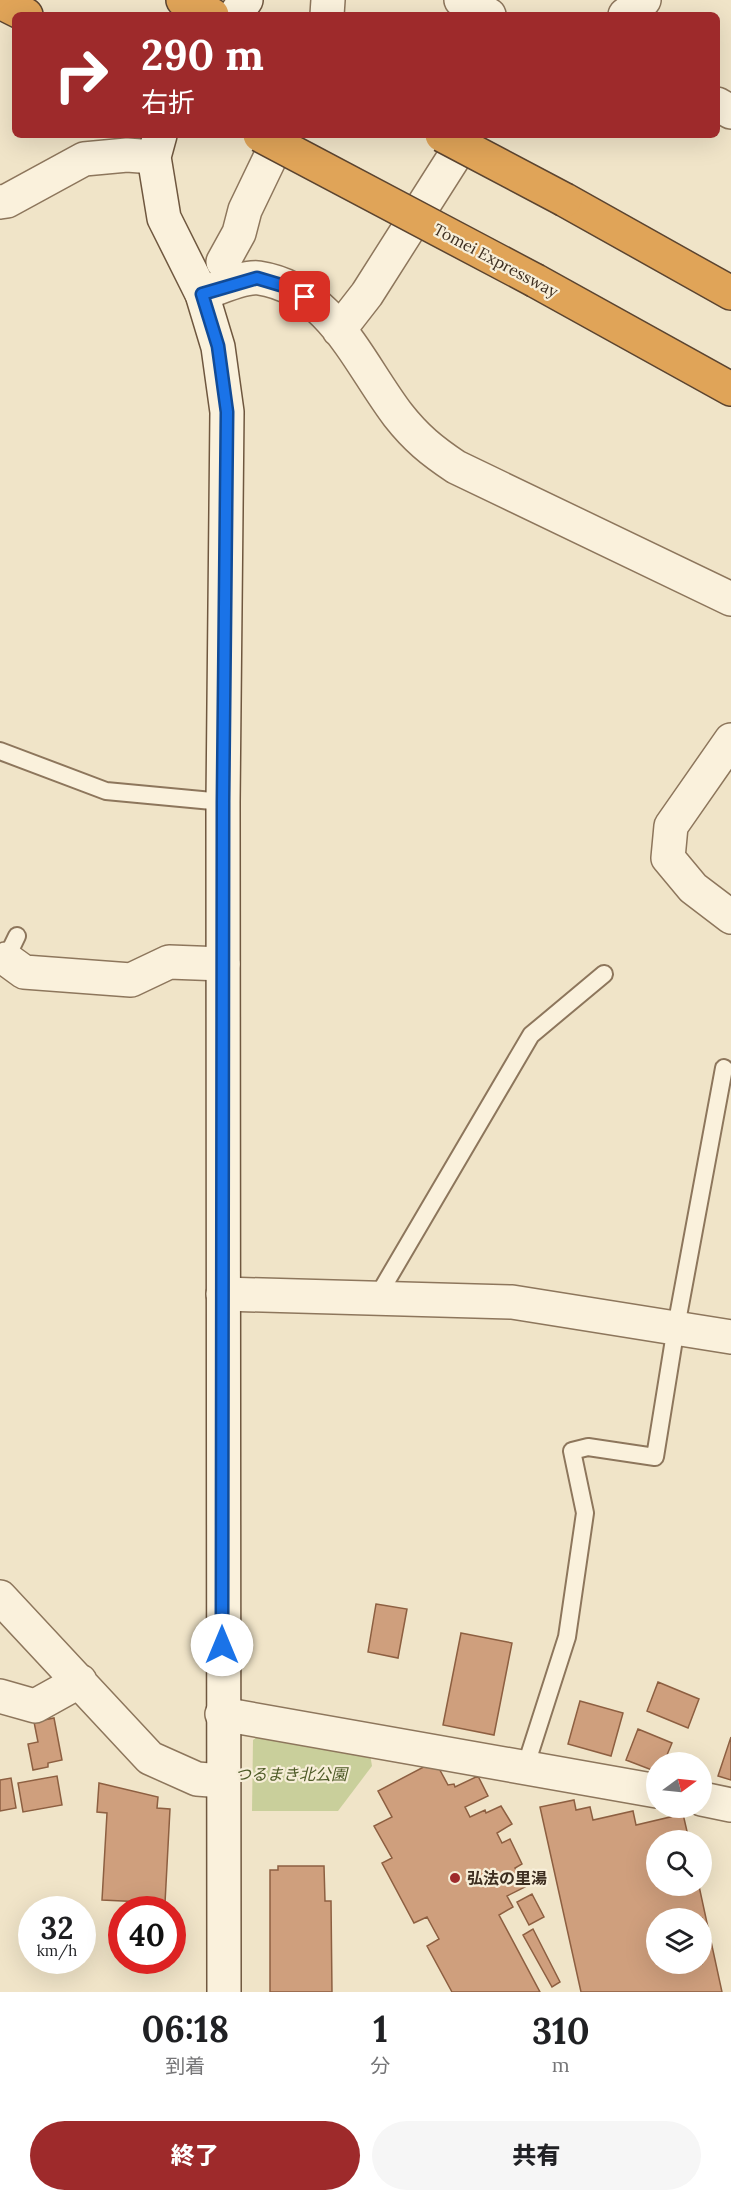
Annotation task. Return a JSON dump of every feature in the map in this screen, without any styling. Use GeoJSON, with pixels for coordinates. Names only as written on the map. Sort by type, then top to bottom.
{"type":"FeatureCollection","features":[{"type":"Feature","properties":{"kind":"highway"},"geometry":{"type":"LineString","coordinates":[[183,0],[206,12]]}},
{"type":"Feature","properties":{"kind":"highway"},"geometry":{"type":"LineString","coordinates":[[0,2],[20,12]]}},
{"type":"Feature","properties":{"kind":"highway","name":"Tomei Expressway"},"geometry":{"type":"LineString","coordinates":[[266,138],[536,281],[731,389]]}},
{"type":"Feature","properties":{"kind":"highway"},"geometry":{"type":"LineString","coordinates":[[447,138],[565,200],[731,293]]}},
{"type":"Feature","properties":{"kind":"street"},"geometry":{"type":"LineString","coordinates":[[461,0],[483,12]]}},
{"type":"Feature","properties":{"kind":"street"},"geometry":{"type":"LineString","coordinates":[[629,12],[644,0]]}},
{"type":"Feature","properties":{"kind":"street"},"geometry":{"type":"LineString","coordinates":[[223,262],[240,232],[245,210],[280,138]]}},
{"type":"Feature","properties":{"kind":"street"},"geometry":{"type":"LineString","coordinates":[[339,330],[367,294],[466,138]]}},
{"type":"Feature","properties":{"kind":"street"},"geometry":{"type":"LineString","coordinates":[[0,202],[7,201],[84,159],[127,155],[157,146],[164,218],[202,294],[218,346],[227,412],[223,802],[224,1992]]}},
{"type":"Feature","properties":{"kind":"street"},"geometry":{"type":"LineString","coordinates":[[202,294],[257,278],[294,289],[317,305],[339,330],[366,364],[398,415],[425,446],[456,467],[731,599]]}},
{"type":"Feature","properties":{"kind":"street"},"geometry":{"type":"LineString","coordinates":[[731,740],[671,826],[668,858],[693,888],[731,917]]}},
{"type":"Feature","properties":{"kind":"street"},"geometry":{"type":"LineString","coordinates":[[7,955],[24,972],[131,980],[169,962],[223,964]]}},
{"type":"Feature","properties":{"kind":"street"},"geometry":{"type":"LineString","coordinates":[[223,1294],[512,1302],[731,1337]]}},
{"type":"Feature","properties":{"kind":"street"},"geometry":{"type":"LineString","coordinates":[[0,1597],[150,1758],[197,1779],[223,1781]]}},
{"type":"Feature","properties":{"kind":"street"},"geometry":{"type":"LineString","coordinates":[[0,1696],[35,1706],[80,1681]]}},
{"type":"Feature","properties":{"kind":"street"},"geometry":{"type":"LineString","coordinates":[[222,1714],[646,1789]]}},
{"type":"Feature","properties":{"kind":"street"},"geometry":{"type":"LineString","coordinates":[[712,1801],[731,1804]]}},
{"type":"Feature","properties":{"kind":"lane"},"geometry":{"type":"LineString","coordinates":[[0,751],[105,791],[223,802]]}},
{"type":"Feature","properties":{"kind":"lane"},"geometry":{"type":"LineString","coordinates":[[376,1299],[531,1035],[604,974]]}},
{"type":"Feature","properties":{"kind":"lane"},"geometry":{"type":"LineString","coordinates":[[525,1768],[567,1637],[585,1513],[573,1451],[588,1447],[655,1457],[676,1328],[724,1068]]}},
{"type":"Feature","properties":{"kind":"green space","name":"つるまき北公園"},"geometry":{"type":"Polygon","coordinates":[[[265,1731],[369,1748],[372,1766],[338,1811],[252,1811],[253,1740],[265,1731]]]}},
{"type":"Feature","properties":{"kind":"building"},"geometry":{"type":"Polygon","coordinates":[[[376,1604],[407,1609],[398,1658],[368,1652],[376,1604]]]}},
{"type":"Feature","properties":{"kind":"building"},"geometry":{"type":"Polygon","coordinates":[[[461,1633],[512,1643],[494,1735],[443,1725],[461,1633]]]}},
{"type":"Feature","properties":{"kind":"building"},"geometry":{"type":"Polygon","coordinates":[[[658,1682],[699,1699],[688,1728],[647,1711],[658,1682]]]}},
{"type":"Feature","properties":{"kind":"building"},"geometry":{"type":"Polygon","coordinates":[[[580,1701],[623,1713],[611,1756],[568,1744],[580,1701]]]}},
{"type":"Feature","properties":{"kind":"building"},"geometry":{"type":"Polygon","coordinates":[[[54,1718],[62,1760],[48,1763],[48,1767],[33,1770],[28,1744],[38,1742],[34,1722],[54,1718]]]}},
{"type":"Feature","properties":{"kind":"building"},"geometry":{"type":"Polygon","coordinates":[[[638,1729],[672,1743],[668,1752],[646,1752],[646,1768],[626,1760],[638,1729]]]}},
{"type":"Feature","properties":{"kind":"building"},"geometry":{"type":"Polygon","coordinates":[[[731,1737],[731,1780],[718,1776],[731,1737]]]}},
{"type":"Feature","properties":{"kind":"building","name":"弘法の里湯"},"geometry":{"type":"Polygon","coordinates":[[[435,1761],[448,1785],[454,1784],[455,1787],[478,1776],[488,1796],[465,1807],[470,1817],[501,1806],[512,1824],[497,1833],[502,1843],[510,1839],[522,1864],[515,1868],[525,1887],[507,1896],[513,1907],[499,1915],[540,1992],[452,1992],[427,1946],[439,1939],[427,1917],[414,1923],[382,1863],[392,1858],[374,1826],[392,1817],[378,1791],[435,1761]]]}},
{"type":"Feature","properties":{"kind":"building"},"geometry":{"type":"Polygon","coordinates":[[[57,1776],[62,1805],[23,1812],[18,1783],[57,1776]]]}},
{"type":"Feature","properties":{"kind":"building"},"geometry":{"type":"Polygon","coordinates":[[[11,1778],[16,1808],[0,1811],[0,1780],[11,1778]]]}},
{"type":"Feature","properties":{"kind":"building"},"geometry":{"type":"Polygon","coordinates":[[[99,1783],[158,1797],[157,1808],[170,1809],[165,1896],[108,1896],[108,1900],[102,1900],[107,1813],[97,1812],[99,1783]]]}},
{"type":"Feature","properties":{"kind":"building"},"geometry":{"type":"Polygon","coordinates":[[[574,1800],[576,1810],[590,1807],[593,1820],[633,1811],[636,1825],[666,1818],[684,1818],[687,1830],[646,1830],[646,1896],[701,1896],[704,1908],[646,1908],[646,1974],[712,1974],[712,1946],[722,1992],[581,1992],[540,1807],[574,1800]]]}},
{"type":"Feature","properties":{"kind":"building"},"geometry":{"type":"Polygon","coordinates":[[[278,1866],[324,1866],[325,1901],[331,1901],[332,1992],[270,1992],[270,1870],[278,1870],[278,1866]]]}},
{"type":"Feature","properties":{"kind":"building"},"geometry":{"type":"Polygon","coordinates":[[[532,1894],[544,1917],[529,1925],[517,1902],[532,1894]]]}},
{"type":"Feature","properties":{"kind":"building"},"geometry":{"type":"Polygon","coordinates":[[[533,1929],[560,1982],[552,1987],[523,1935],[533,1929]]]}},
{"type":"Feature","properties":{"kind":"place","name":"弘法の里湯"},"geometry":{"type":"Point","coordinates":[455,1878]}},
{"type":"Feature","properties":{"kind":"route"},"geometry":{"type":"LineString","coordinates":[[222,1645],[223,802],[227,412],[218,346],[202,294],[257,278],[294,289],[305,297]]}}]}
